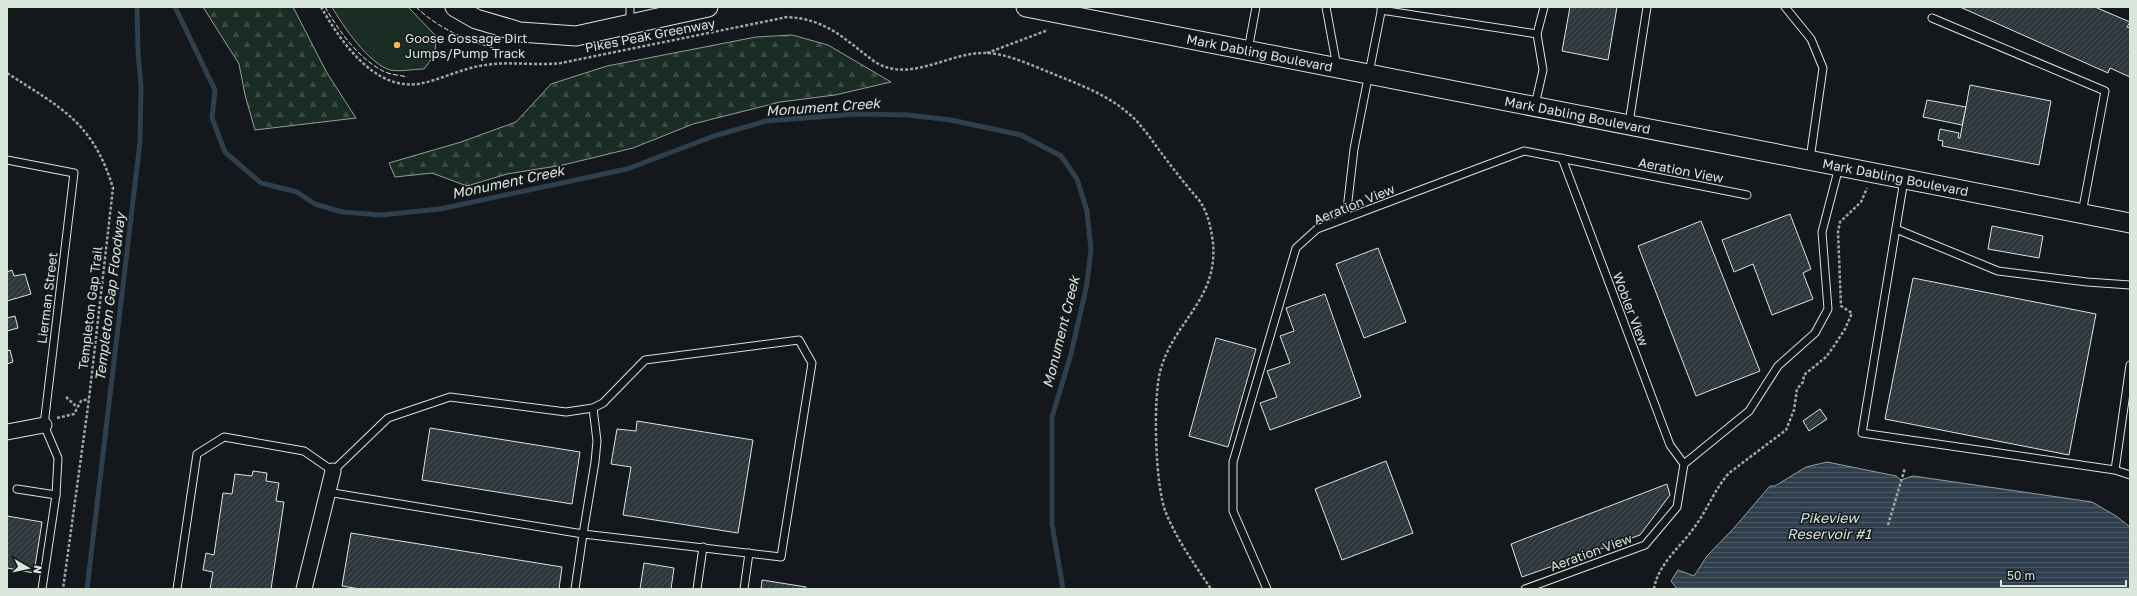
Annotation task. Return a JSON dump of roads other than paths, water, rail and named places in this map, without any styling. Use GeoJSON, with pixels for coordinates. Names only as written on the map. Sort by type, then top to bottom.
{"type":"FeatureCollection","features":[{"type":"Feature","properties":{"kind":"street"},"geometry":{"type":"LineString","coordinates":[[455,7],[476,20],[520,32],[576,36],[630,16],[708,7]]}},
{"type":"Feature","properties":{"kind":"street","name":"Mark Dabling Boulevard"},"geometry":{"type":"LineString","coordinates":[[1026,7],[1074,12],[1248,50],[2130,223]]}},
{"type":"Feature","properties":{"kind":"street"},"geometry":{"type":"LineString","coordinates":[[7,432],[44,425]]}},
{"type":"Feature","properties":{"kind":"street"},"geometry":{"type":"LineString","coordinates":[[304,589],[333,472]]}},
{"type":"Feature","properties":{"kind":"lane"},"geometry":{"type":"LineString","coordinates":[[1248,50],[1256,7]]}},
{"type":"Feature","properties":{"kind":"lane"},"geometry":{"type":"LineString","coordinates":[[1326,7],[1337,67]]}},
{"type":"Feature","properties":{"kind":"lane"},"geometry":{"type":"LineString","coordinates":[[1535,106],[1543,70],[1537,34],[1544,7]]}},
{"type":"Feature","properties":{"kind":"lane"},"geometry":{"type":"LineString","coordinates":[[1629,124],[1647,7]]}},
{"type":"Feature","properties":{"kind":"lane"},"geometry":{"type":"LineString","coordinates":[[1785,7],[1811,39],[1823,68],[1810,160]]}},
{"type":"Feature","properties":{"kind":"lane"},"geometry":{"type":"LineString","coordinates":[[1346,218],[1354,149],[1382,8],[1537,34]]}},
{"type":"Feature","properties":{"kind":"lane"},"geometry":{"type":"LineString","coordinates":[[1932,18],[2105,90],[2082,213]]}},
{"type":"Feature","properties":{"kind":"lane","name":"Aeration View"},"geometry":{"type":"LineString","coordinates":[[1267,589],[1232,511],[1233,462],[1296,248],[1317,229],[1524,151],[1746,195]]}},
{"type":"Feature","properties":{"kind":"lane","name":"Wobler View"},"geometry":{"type":"LineString","coordinates":[[1562,158],[1670,445],[1684,464]]}},
{"type":"Feature","properties":{"kind":"lane","name":"Lierman Street"},"geometry":{"type":"LineString","coordinates":[[7,160],[74,173],[44,425]]}},
{"type":"Feature","properties":{"kind":"lane"},"geometry":{"type":"LineString","coordinates":[[1684,464],[1749,411],[1778,366],[1815,333],[1828,309],[1822,232],[1840,165]]}},
{"type":"Feature","properties":{"kind":"lane"},"geometry":{"type":"LineString","coordinates":[[1904,178],[1862,433],[2115,470],[2130,476]]}},
{"type":"Feature","properties":{"kind":"lane"},"geometry":{"type":"LineString","coordinates":[[1896,229],[1998,271],[2087,282],[2130,285]]}},
{"type":"Feature","properties":{"kind":"lane"},"geometry":{"type":"LineString","coordinates":[[177,589],[198,454],[224,437],[304,451],[333,472],[388,418],[450,397],[566,412],[593,408],[602,402],[645,360],[799,340],[812,363],[781,556],[583,534],[327,492]]}},
{"type":"Feature","properties":{"kind":"lane"},"geometry":{"type":"LineString","coordinates":[[2115,470],[2130,365]]}},
{"type":"Feature","properties":{"kind":"lane"},"geometry":{"type":"LineString","coordinates":[[575,589],[595,462],[597,441],[593,408]]}},
{"type":"Feature","properties":{"kind":"lane"},"geometry":{"type":"LineString","coordinates":[[42,589],[56,495],[58,458],[44,425]]}},
{"type":"Feature","properties":{"kind":"lane","name":"Aeration View"},"geometry":{"type":"LineString","coordinates":[[1525,589],[1645,545],[1677,507],[1684,464]]}},
{"type":"Feature","properties":{"kind":"lane"},"geometry":{"type":"LineString","coordinates":[[17,489],[56,495]]}},
{"type":"Feature","properties":{"kind":"lane"},"geometry":{"type":"LineString","coordinates":[[697,589],[703,547]]}},
{"type":"Feature","properties":{"kind":"lane"},"geometry":{"type":"LineString","coordinates":[[744,589],[749,553]]}},
{"type":"Feature","properties":{"kind":"water","name":"Pikeview Reservoir #1"},"geometry":{"type":"Polygon","coordinates":[[[1827,462],[1896,476],[1901,480],[1913,476],[2092,502],[2116,516],[2130,527],[2130,589],[1677,589],[1671,581],[1678,570],[1694,576],[1707,556],[1734,528],[1770,486],[1775,486],[1806,467],[1827,462]]]}},
{"type":"Feature","properties":{"kind":"waterway","name":"Templeton Gap Floodway"},"geometry":{"type":"LineString","coordinates":[[87,589],[140,142],[141,87],[137,7]]}},
{"type":"Feature","properties":{"kind":"waterway","name":"Monument Creek"},"geometry":{"type":"LineString","coordinates":[[175,7],[215,90],[212,118],[225,152],[261,183],[297,192],[315,204],[342,212],[381,215],[440,209],[627,169],[714,136],[766,121],[856,114],[908,115],[951,120],[1021,135],[1061,156],[1077,179],[1087,211],[1091,250],[1087,284],[1071,354],[1052,417],[1052,524],[1063,589]]}},
{"type":"Feature","properties":{"kind":"place","name":"Goose Gossage Dirt Jumps/Pump Track"},"geometry":{"type":"Point","coordinates":[397,45]}}]}
